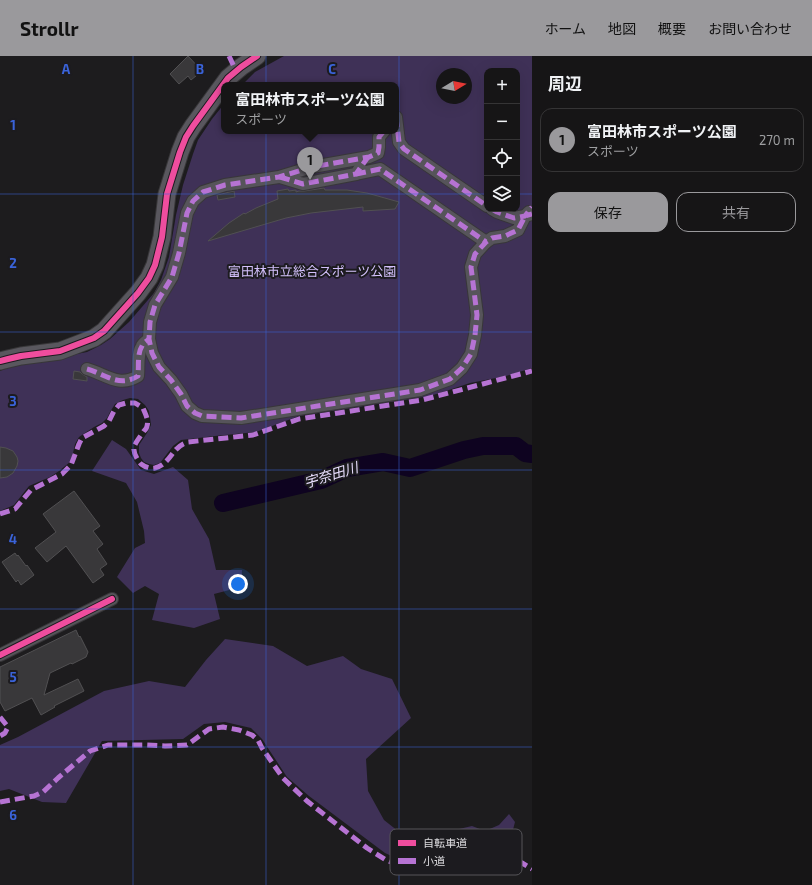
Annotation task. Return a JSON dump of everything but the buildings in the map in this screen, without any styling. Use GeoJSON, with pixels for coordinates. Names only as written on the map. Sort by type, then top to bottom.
{"type":"FeatureCollection","features":[{"type":"Feature","properties":{"kind":"street"},"geometry":{"type":"LineString","coordinates":[[225,82],[240,68],[257,56]]}},
{"type":"Feature","properties":{"kind":"street"},"geometry":{"type":"LineString","coordinates":[[0,361],[21,356],[60,351],[94,338],[104,331],[138,293],[149,278],[155,265],[162,237],[167,194],[186,137],[221,88]]}},
{"type":"Feature","properties":{"kind":"street"},"geometry":{"type":"LineString","coordinates":[[380,134],[380,147],[378,153],[368,157],[312,167],[279,177],[225,185],[203,192],[192,201],[187,213],[172,277],[155,305],[150,322],[149,339],[152,353],[159,367],[182,394],[187,406],[195,413],[202,416],[241,418],[420,390],[450,379],[462,368],[471,354],[475,336],[477,315],[471,266],[475,254],[492,238],[505,236],[518,230],[530,213]]}},
{"type":"Feature","properties":{"kind":"street"},"geometry":{"type":"LineString","coordinates":[[399,134],[400,142],[404,150],[484,204]]}},
{"type":"Feature","properties":{"kind":"street"},"geometry":{"type":"LineString","coordinates":[[356,174],[368,157]]}},
{"type":"Feature","properties":{"kind":"street"},"geometry":{"type":"LineString","coordinates":[[279,177],[303,184],[380,169],[486,242]]}},
{"type":"Feature","properties":{"kind":"street"},"geometry":{"type":"LineString","coordinates":[[497,212],[514,218],[530,213]]}},
{"type":"Feature","properties":{"kind":"street"},"geometry":{"type":"LineString","coordinates":[[87,369],[116,380],[124,381],[132,379],[138,376],[139,354],[142,345],[149,339]]}},
{"type":"Feature","properties":{"kind":"street"},"geometry":{"type":"LineString","coordinates":[[0,655],[112,599]]}},
{"type":"Feature","properties":{"kind":"green space","name":"富田林市立総合スポーツ公園"},"geometry":{"type":"Polygon","coordinates":[[[284,56],[532,56],[532,368],[506,376],[470,383],[430,396],[299,416],[256,432],[181,440],[173,446],[160,463],[154,465],[144,462],[139,453],[139,445],[151,425],[149,411],[138,399],[130,398],[115,404],[107,418],[102,423],[79,437],[75,444],[70,462],[50,477],[29,486],[14,505],[0,511],[0,371],[10,367],[87,352],[101,345],[129,322],[154,293],[161,280],[169,257],[183,185],[198,140],[221,108],[221,134],[399,134],[399,82],[245,82],[255,72],[284,56]]]}},
{"type":"Feature","properties":{"kind":"green space"},"geometry":{"type":"Polygon","coordinates":[[[112,440],[126,449],[141,470],[154,474],[173,467],[188,480],[192,509],[209,539],[216,570],[242,570],[241,587],[214,594],[220,619],[194,628],[152,620],[159,594],[145,586],[133,593],[117,577],[135,548],[145,543],[144,531],[137,502],[126,483],[92,471],[112,440]]]}},
{"type":"Feature","properties":{"kind":"green space"},"geometry":{"type":"Polygon","coordinates":[[[225,639],[273,646],[307,666],[343,656],[361,669],[392,679],[411,718],[366,759],[368,791],[384,820],[395,829],[390,829],[390,855],[309,796],[287,777],[262,739],[251,728],[225,722],[204,724],[183,739],[102,741],[66,803],[42,802],[9,789],[0,791],[0,745],[104,691],[149,681],[185,687],[225,639]]]}},
{"type":"Feature","properties":{"kind":"green space"},"geometry":{"type":"Polygon","coordinates":[[[509,814],[515,822],[513,829],[490,829],[499,825],[509,814]]]}},
{"type":"Feature","properties":{"kind":"green space"},"geometry":{"type":"Polygon","coordinates":[[[472,826],[480,829],[459,829],[472,826]]]}},
{"type":"Feature","properties":{"kind":"waterway","name":"宇奈田川"},"geometry":{"type":"LineString","coordinates":[[223,503],[321,480],[347,468],[383,462],[410,468],[464,450],[483,446],[516,446],[525,453],[532,454]]}},
{"type":"Feature","properties":{"kind":"marked path"},"geometry":{"type":"LineString","coordinates":[[229,56],[236,71]]}},
{"type":"Feature","properties":{"kind":"marked path"},"geometry":{"type":"LineString","coordinates":[[382,134],[379,137],[378,153],[369,157],[312,167],[279,177],[225,185],[203,192],[193,201],[187,213],[179,253],[172,277],[155,305],[150,322],[149,339],[152,353],[159,367],[171,380],[187,406],[195,413],[202,416],[241,418],[420,390],[450,379],[462,368],[471,354],[475,335],[477,315],[471,267],[475,254],[492,238],[505,236],[518,230],[525,216],[532,214]]}},
{"type":"Feature","properties":{"kind":"marked path"},"geometry":{"type":"LineString","coordinates":[[398,134],[399,142],[404,149],[484,204]]}},
{"type":"Feature","properties":{"kind":"marked path"},"geometry":{"type":"LineString","coordinates":[[280,177],[303,184],[356,174],[368,157]]}},
{"type":"Feature","properties":{"kind":"marked path"},"geometry":{"type":"LineString","coordinates":[[356,174],[380,169],[486,242]]}},
{"type":"Feature","properties":{"kind":"marked path"},"geometry":{"type":"LineString","coordinates":[[497,212],[514,218],[525,216],[532,207]]}},
{"type":"Feature","properties":{"kind":"marked path"},"geometry":{"type":"LineString","coordinates":[[87,369],[112,379],[125,381],[138,376],[140,349],[149,339]]}},
{"type":"Feature","properties":{"kind":"marked path"},"geometry":{"type":"LineString","coordinates":[[0,514],[15,509],[31,490],[62,474],[71,465],[82,438],[104,426],[119,405],[126,403],[135,403],[143,408],[145,412],[148,421],[147,426],[137,441],[134,451],[141,464],[148,468],[155,468],[165,463],[178,447],[188,442],[253,435],[299,419],[422,400],[532,371]]}},
{"type":"Feature","properties":{"kind":"marked path"},"geometry":{"type":"LineString","coordinates":[[0,717],[8,727],[5,733],[0,736]]}},
{"type":"Feature","properties":{"kind":"marked path"},"geometry":{"type":"LineString","coordinates":[[0,802],[34,796],[43,792],[90,751],[108,745],[187,745],[209,729],[223,727],[239,730],[252,735],[258,740],[283,778],[307,801],[367,848],[390,862]]}},
{"type":"Feature","properties":{"kind":"marked path"},"geometry":{"type":"LineString","coordinates":[[522,863],[532,869]]}},
{"type":"Feature","properties":{"kind":"cycle path"},"geometry":{"type":"LineString","coordinates":[[225,82],[241,67],[257,56]]}},
{"type":"Feature","properties":{"kind":"cycle path"},"geometry":{"type":"LineString","coordinates":[[0,361],[21,356],[60,351],[94,338],[104,331],[138,293],[149,278],[155,265],[162,237],[167,194],[186,137],[221,88]]}},
{"type":"Feature","properties":{"kind":"cycle path"},"geometry":{"type":"LineString","coordinates":[[0,655],[112,599]]}},
{"type":"Feature","properties":{"kind":"place","name":"富田林市スポーツ公園"},"geometry":{"type":"Point","coordinates":[310,180]}}]}
